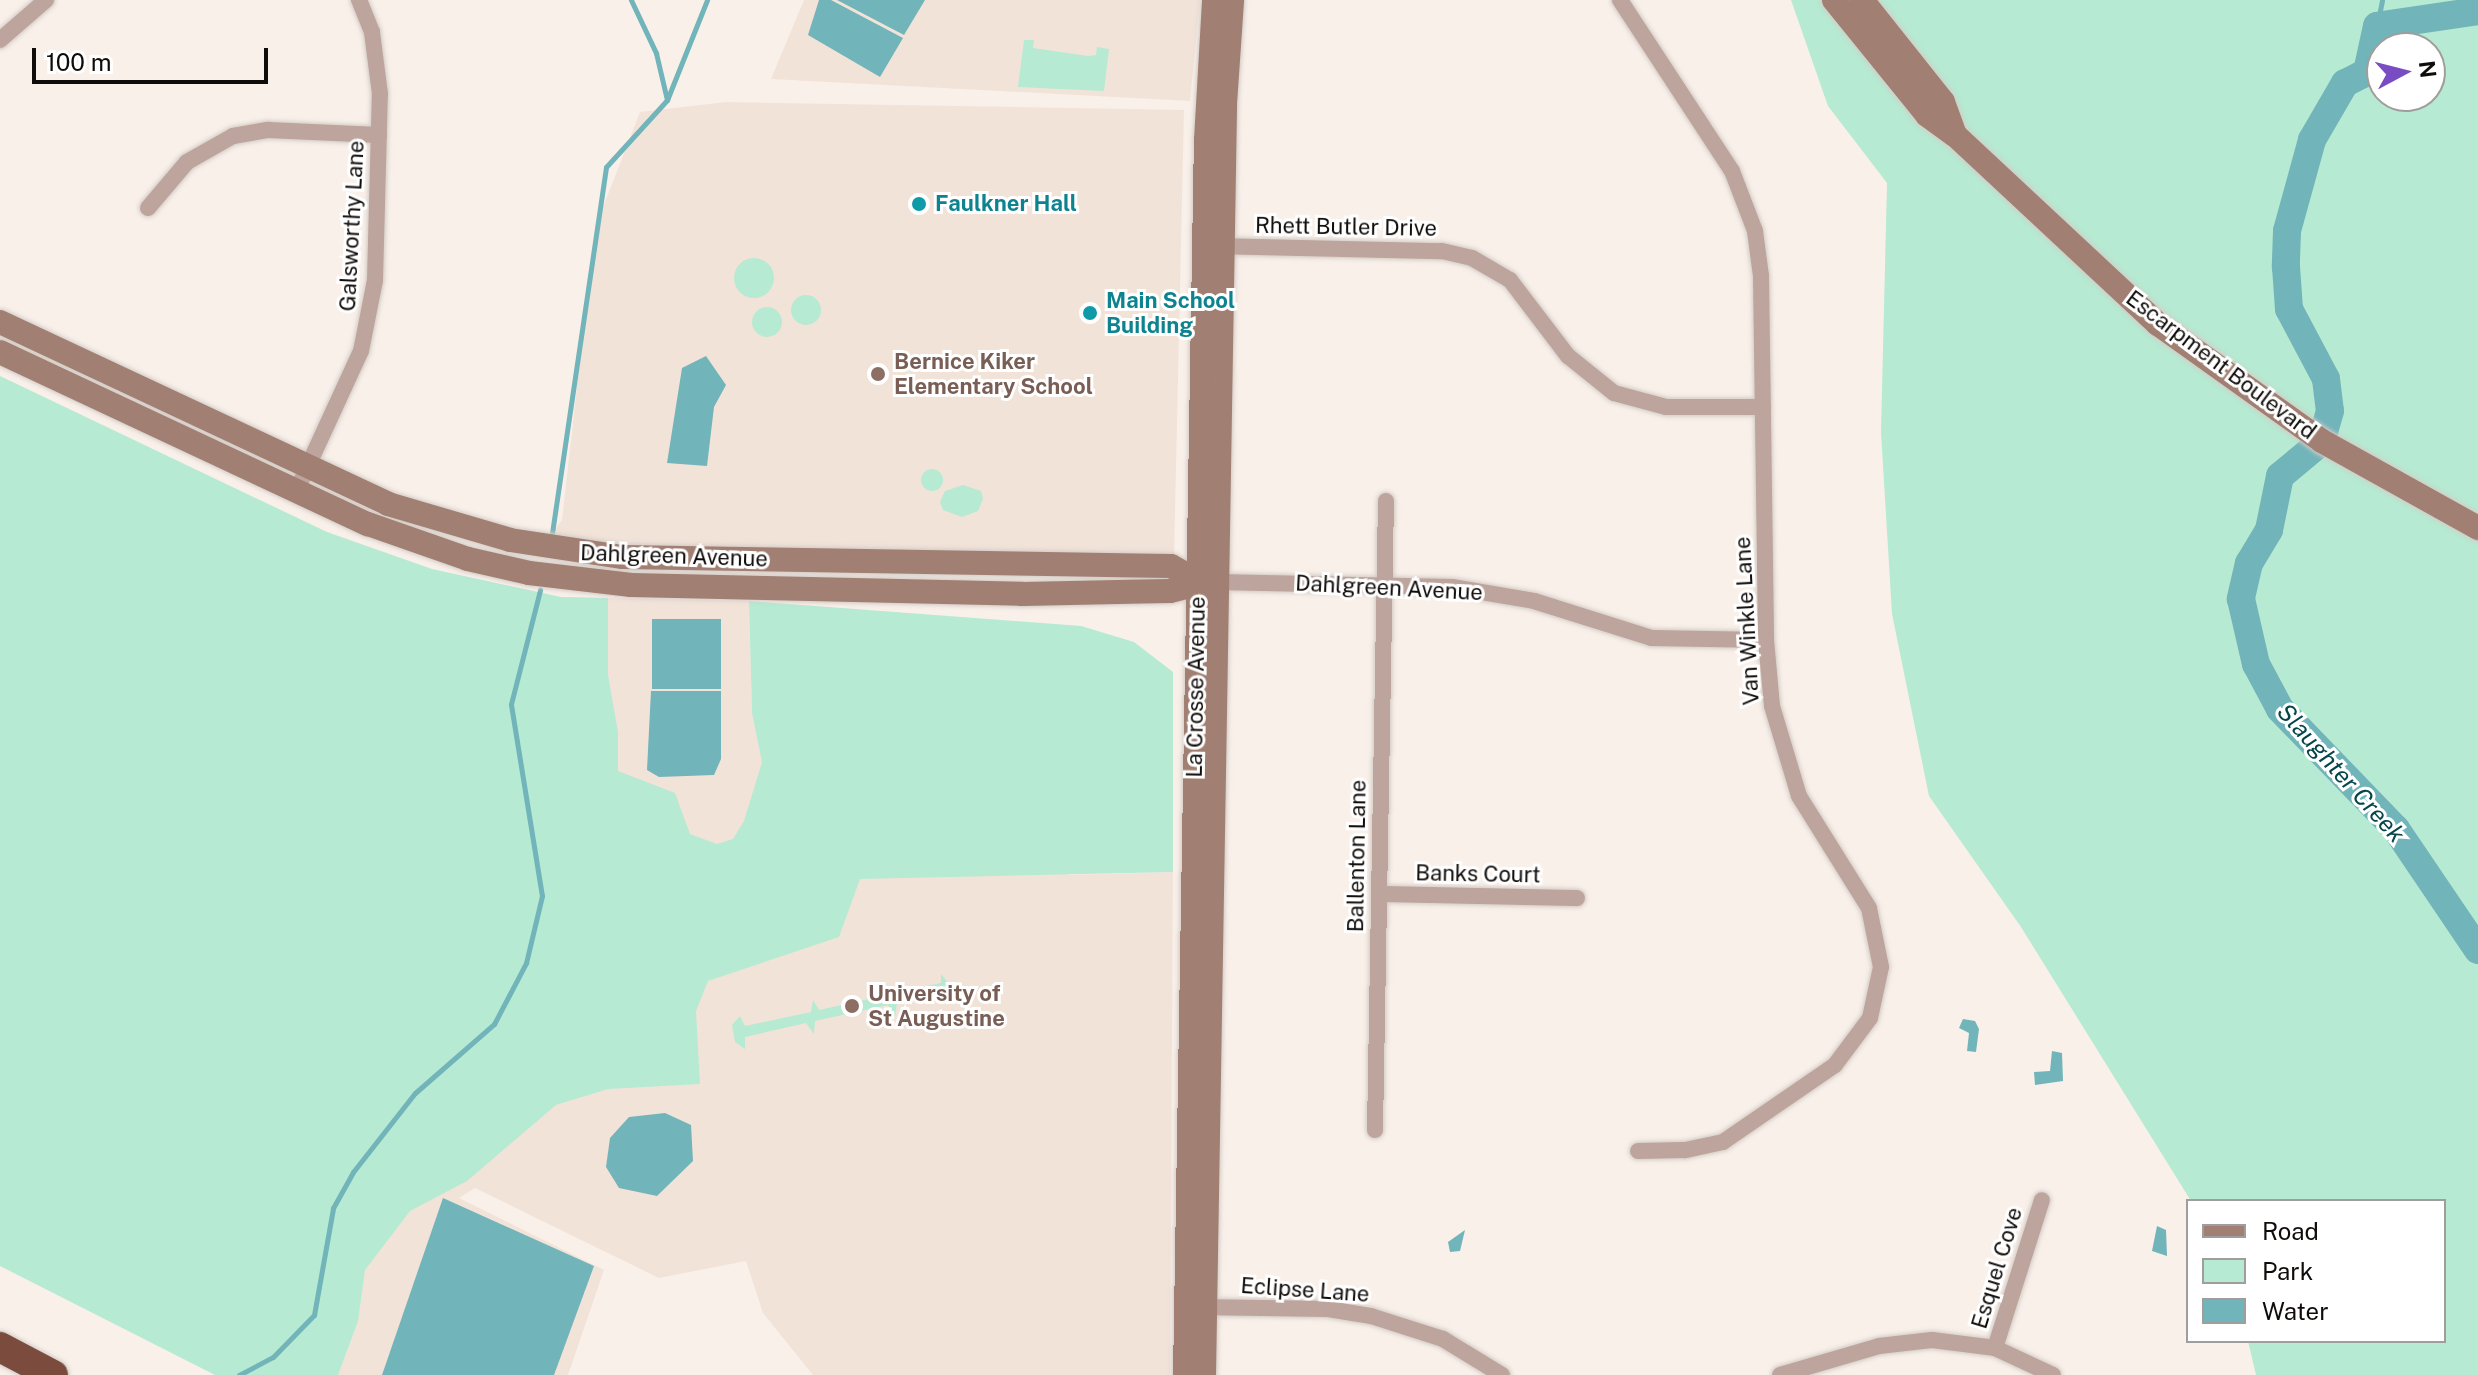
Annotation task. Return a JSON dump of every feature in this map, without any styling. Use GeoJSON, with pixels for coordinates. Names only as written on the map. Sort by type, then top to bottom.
{"type":"FeatureCollection","features":[{"type":"Feature","properties":{"kind":"highway"},"geometry":{"type":"LineString","coordinates":[[0,1347],[51,1372]]}},
{"type":"Feature","properties":{"kind":"street"},"geometry":{"type":"LineString","coordinates":[[0,40],[46,0]]}},
{"type":"Feature","properties":{"kind":"street","name":"Galsworthy Lane"},"geometry":{"type":"LineString","coordinates":[[297,490],[349,382],[370,320],[379,135],[377,60],[359,0]]}},
{"type":"Feature","properties":{"kind":"street","name":"La Crosse Avenue"},"geometry":{"type":"LineString","coordinates":[[1204,1375],[1196,1307],[1214,246],[1208,50],[1214,0]]}},
{"type":"Feature","properties":{"kind":"street","name":"La Crosse Avenue"},"geometry":{"type":"LineString","coordinates":[[1214,246],[1232,0]]}},
{"type":"Feature","properties":{"kind":"street","name":"Van Winkle Lane"},"geometry":{"type":"LineString","coordinates":[[1620,0],[1732,171],[1748,209],[1761,276],[1766,640],[1772,706],[1790,773],[1874,921],[1881,967],[1876,999],[1846,1054],[1746,1130],[1699,1148],[1638,1151]]}},
{"type":"Feature","properties":{"kind":"street","name":"Escarpment Boulevard"},"geometry":{"type":"LineString","coordinates":[[1834,0],[1927,115],[1955,135],[2158,324],[2260,398],[2416,496],[2478,528]]}},
{"type":"Feature","properties":{"kind":"street","name":"Escarpment Boulevard"},"geometry":{"type":"LineString","coordinates":[[1862,0],[1943,102],[1955,135]]}},
{"type":"Feature","properties":{"kind":"street"},"geometry":{"type":"LineString","coordinates":[[148,208],[187,162],[233,136],[268,130],[379,135]]}},
{"type":"Feature","properties":{"kind":"street","name":"Rhett Butler Drive"},"geometry":{"type":"LineString","coordinates":[[1214,246],[1442,251],[1472,258],[1510,280],[1574,364],[1614,393],[1666,407],[1763,407]]}},
{"type":"Feature","properties":{"kind":"street","name":"Dahlgreen Avenue"},"geometry":{"type":"LineString","coordinates":[[0,322],[419,516],[570,552],[1171,566],[1207,581]]}},
{"type":"Feature","properties":{"kind":"street","name":"Dahlgreen Avenue"},"geometry":{"type":"LineString","coordinates":[[0,352],[398,536],[468,559],[591,582],[1022,594],[1170,591],[1207,581],[1384,584],[1510,596],[1651,638],[1766,640]]}},
{"type":"Feature","properties":{"kind":"street","name":"Ballenton Lane"},"geometry":{"type":"LineString","coordinates":[[1375,1130],[1386,501]]}},
{"type":"Feature","properties":{"kind":"street","name":"Banks Court"},"geometry":{"type":"LineString","coordinates":[[1379,894],[1577,898]]}},
{"type":"Feature","properties":{"kind":"street","name":"Esquel Cove"},"geometry":{"type":"LineString","coordinates":[[1995,1348],[2042,1200]]}},
{"type":"Feature","properties":{"kind":"street","name":"La Crosse Avenue"},"geometry":{"type":"LineString","coordinates":[[1185,1375],[1196,1307]]}},
{"type":"Feature","properties":{"kind":"street","name":"Eclipse Lane"},"geometry":{"type":"LineString","coordinates":[[1196,1307],[1328,1309],[1383,1318],[1443,1339],[1502,1375]]}},
{"type":"Feature","properties":{"kind":"street"},"geometry":{"type":"LineString","coordinates":[[1780,1375],[1905,1342],[1955,1341],[1995,1348],[2053,1375]]}},
{"type":"Feature","properties":{"kind":"shaded area"},"geometry":{"type":"Polygon","coordinates":[[[804,0],[1200,0],[1190,101],[771,79],[804,0]]]}},
{"type":"Feature","properties":{"kind":"shaded area","name":"Bernice Kiker Elementary School"},"geometry":{"type":"Polygon","coordinates":[[[726,102],[1184,110],[1174,558],[617,549],[552,533],[562,520],[595,228],[640,112],[726,102]]]}},
{"type":"Feature","properties":{"kind":"shaded area","name":"University of St Augustine"},"geometry":{"type":"Polygon","coordinates":[[[561,597],[749,601],[752,713],[1069,875],[1173,872],[1170,1375],[813,1375],[763,1313],[746,1261],[659,1278],[475,1188],[459,1198],[604,1270],[568,1375],[261,1375],[561,597]]]}},
{"type":"Feature","properties":{"kind":"green space"},"geometry":{"type":"Polygon","coordinates":[[[1791,0],[2478,0],[2478,1375],[2256,1375],[2248,1343],[2446,1343],[2446,1199],[2190,1199],[2021,927],[1929,796],[1892,614],[1881,432],[1887,183],[1828,106],[1791,0]]]}},
{"type":"Feature","properties":{"kind":"green space"},"geometry":{"type":"Polygon","coordinates":[[[1024,40],[1034,40],[1033,48],[1088,56],[1096,55],[1097,47],[1109,49],[1104,91],[1018,87],[1024,40]]]}},
{"type":"Feature","properties":{"kind":"green space"},"geometry":{"type":"Polygon","coordinates":[[[754,258],[768,264],[774,278],[768,292],[754,298],[740,292],[734,278],[740,264],[754,258]]]}},
{"type":"Feature","properties":{"kind":"green space"},"geometry":{"type":"Polygon","coordinates":[[[806,295],[812,296],[820,304],[820,316],[812,324],[806,325],[800,324],[792,316],[791,310],[792,304],[800,296],[806,295]]]}},
{"type":"Feature","properties":{"kind":"green space"},"geometry":{"type":"Polygon","coordinates":[[[767,307],[778,311],[782,322],[778,333],[767,337],[756,333],[752,322],[756,311],[767,307]]]}},
{"type":"Feature","properties":{"kind":"green space"},"geometry":{"type":"Polygon","coordinates":[[[0,376],[327,532],[432,569],[561,597],[608,598],[608,675],[618,732],[618,771],[675,793],[690,834],[717,844],[733,839],[744,821],[762,762],[752,713],[749,601],[1081,626],[1134,642],[1173,672],[1173,872],[860,879],[839,937],[708,981],[696,1011],[700,1084],[608,1089],[556,1105],[467,1181],[410,1211],[365,1270],[358,1321],[338,1375],[215,1375],[0,1266],[0,376]]]}},
{"type":"Feature","properties":{"kind":"green space"},"geometry":{"type":"Polygon","coordinates":[[[932,469],[940,472],[943,480],[940,488],[932,491],[924,488],[921,480],[924,472],[932,469]]]}},
{"type":"Feature","properties":{"kind":"green space"},"geometry":{"type":"Polygon","coordinates":[[[963,485],[981,491],[983,499],[978,511],[962,517],[943,510],[940,502],[945,491],[963,485]]]}},
{"type":"Feature","properties":{"kind":"green space"},"geometry":{"type":"Polygon","coordinates":[[[941,974],[956,992],[950,1003],[945,992],[897,1003],[895,1017],[888,1005],[815,1021],[814,1034],[806,1023],[745,1037],[745,1049],[735,1042],[732,1025],[740,1016],[745,1026],[811,1012],[813,1000],[819,1010],[878,997],[880,986],[886,995],[941,983],[941,974]]]}},
{"type":"Feature","properties":{"kind":"water"},"geometry":{"type":"Polygon","coordinates":[[[819,0],[831,0],[903,38],[880,77],[808,35],[819,0]]]}},
{"type":"Feature","properties":{"kind":"water"},"geometry":{"type":"Polygon","coordinates":[[[837,0],[925,0],[904,35],[837,0]]]}},
{"type":"Feature","properties":{"kind":"water"},"geometry":{"type":"Polygon","coordinates":[[[706,356],[726,385],[714,407],[707,466],[667,463],[682,368],[706,356]]]}},
{"type":"Feature","properties":{"kind":"water"},"geometry":{"type":"Polygon","coordinates":[[[652,619],[721,619],[721,689],[652,689],[652,619]]]}},
{"type":"Feature","properties":{"kind":"water"},"geometry":{"type":"Polygon","coordinates":[[[651,691],[721,691],[721,759],[714,775],[659,777],[647,770],[651,691]]]}},
{"type":"Feature","properties":{"kind":"water"},"geometry":{"type":"Polygon","coordinates":[[[1963,1019],[1975,1021],[1979,1029],[1976,1052],[1967,1051],[1969,1033],[1959,1028],[1963,1019]]]}},
{"type":"Feature","properties":{"kind":"water"},"geometry":{"type":"Polygon","coordinates":[[[2052,1051],[2062,1053],[2063,1081],[2035,1085],[2034,1072],[2050,1071],[2052,1051]]]}},
{"type":"Feature","properties":{"kind":"water"},"geometry":{"type":"Polygon","coordinates":[[[665,1113],[691,1125],[693,1161],[657,1196],[619,1188],[606,1167],[610,1138],[629,1117],[665,1113]]]}},
{"type":"Feature","properties":{"kind":"water"},"geometry":{"type":"Polygon","coordinates":[[[443,1198],[594,1266],[554,1375],[382,1375],[443,1198]]]}},
{"type":"Feature","properties":{"kind":"water"},"geometry":{"type":"Polygon","coordinates":[[[2157,1226],[2166,1230],[2167,1256],[2152,1251],[2157,1226]]]}},
{"type":"Feature","properties":{"kind":"water"},"geometry":{"type":"Polygon","coordinates":[[[1465,1230],[1460,1251],[1450,1252],[1448,1242],[1465,1230]]]}},
{"type":"Feature","properties":{"kind":"waterway"},"geometry":{"type":"LineString","coordinates":[[631,0],[656,53],[667,100]]}},
{"type":"Feature","properties":{"kind":"waterway"},"geometry":{"type":"LineString","coordinates":[[552,533],[606,167],[667,100],[707,0]]}},
{"type":"Feature","properties":{"kind":"waterway"},"geometry":{"type":"LineString","coordinates":[[2377,26],[2382,0]]}},
{"type":"Feature","properties":{"kind":"waterway","name":"Slaughter Creek"},"geometry":{"type":"LineString","coordinates":[[2478,11],[2377,26],[2367,72],[2345,83],[2312,140],[2287,231],[2286,267],[2289,309],[2326,379],[2330,411],[2321,442],[2280,476],[2269,530],[2249,563],[2241,599],[2256,664],[2280,709],[2396,829],[2478,950]]}},
{"type":"Feature","properties":{"kind":"waterway"},"geometry":{"type":"LineString","coordinates":[[239,1375],[273,1357],[314,1315],[333,1208],[353,1172],[415,1093],[494,1024],[526,963],[542,896],[511,704],[540,590]]}},
{"type":"Feature","properties":{"kind":"place","name":"Faulkner Hall"},"geometry":{"type":"Point","coordinates":[919,204]}},
{"type":"Feature","properties":{"kind":"place","name":"Main School Building"},"geometry":{"type":"Point","coordinates":[1090,313]}},
{"type":"Feature","properties":{"kind":"place","name":"Bernice Kiker Elementary School"},"geometry":{"type":"Point","coordinates":[878,374]}},
{"type":"Feature","properties":{"kind":"place","name":"University of St Augustine"},"geometry":{"type":"Point","coordinates":[852,1006]}}]}
